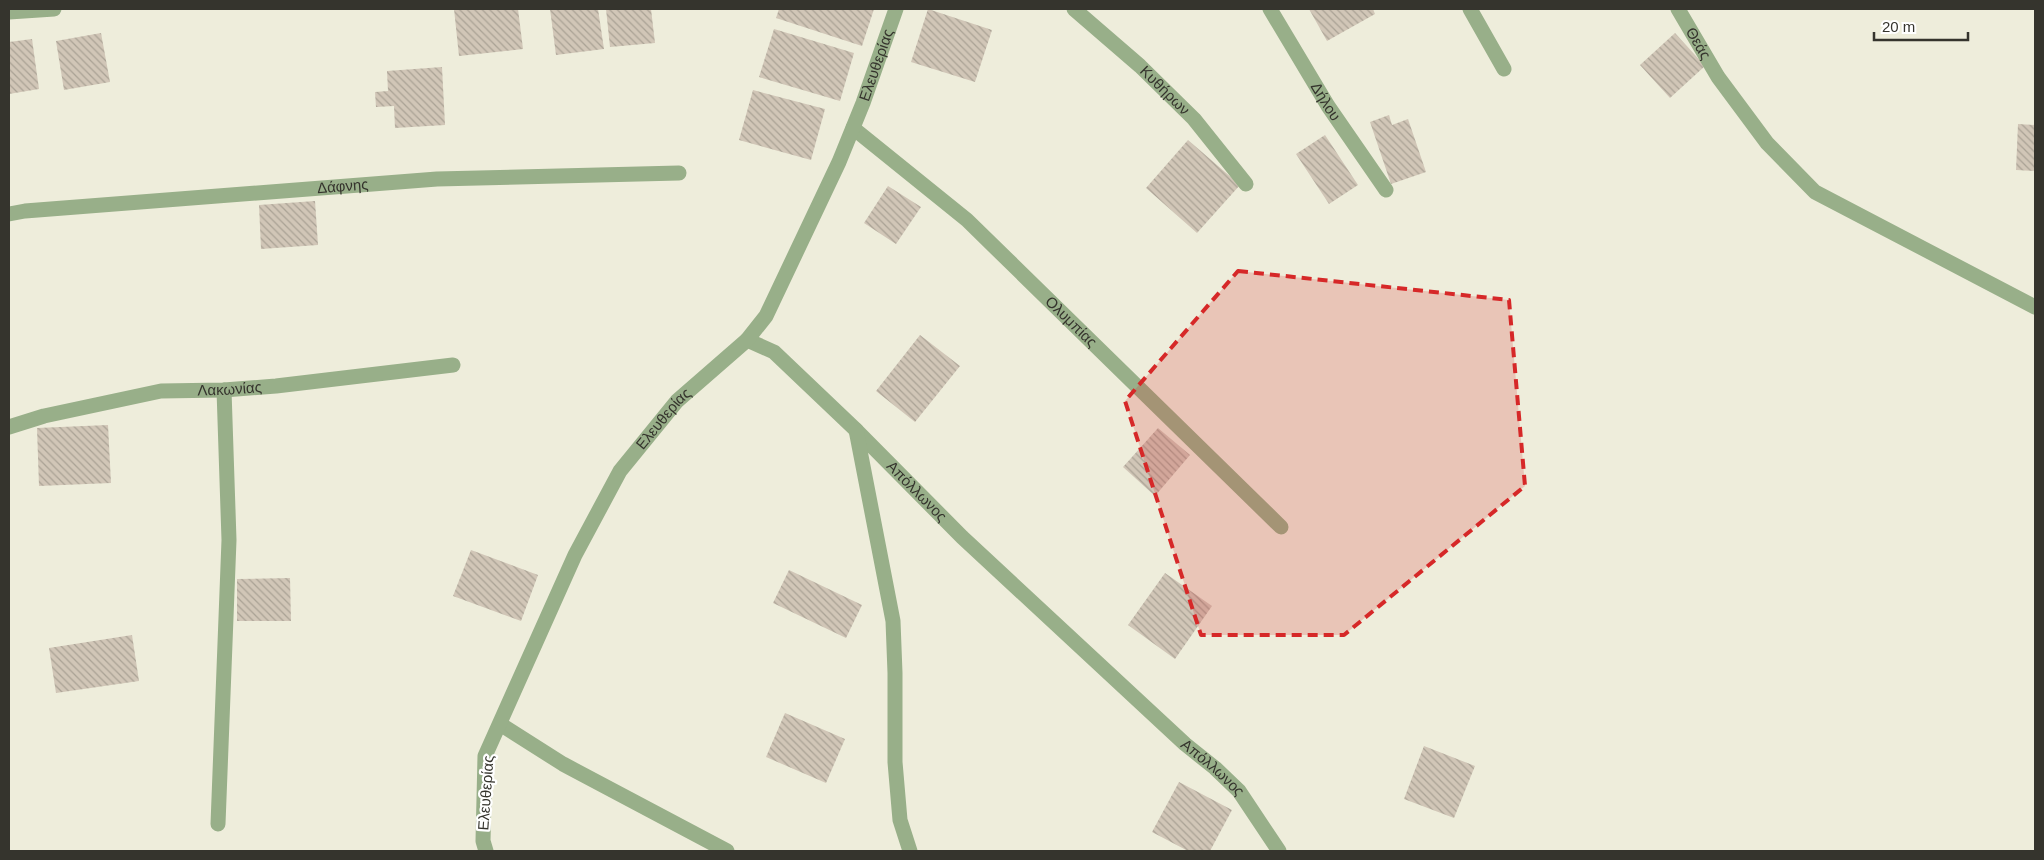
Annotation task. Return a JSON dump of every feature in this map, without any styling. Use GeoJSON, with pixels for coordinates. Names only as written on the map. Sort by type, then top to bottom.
{"type":"FeatureCollection","features":[{"type":"Feature","properties":{"kind":"street"},"geometry":{"type":"LineString","coordinates":[[9,12],[54,9]]}},
{"type":"Feature","properties":{"kind":"street","name":"Ελευθερίας"},"geometry":{"type":"LineString","coordinates":[[486,851],[483,841],[486,756],[575,555],[620,471],[677,401],[748,340],[766,316],[839,162],[896,9]]}},
{"type":"Feature","properties":{"kind":"street","name":"Κυθήρων"},"geometry":{"type":"LineString","coordinates":[[1074,9],[1140,66],[1194,120],[1246,184]]}},
{"type":"Feature","properties":{"kind":"street","name":"Δήλου"},"geometry":{"type":"LineString","coordinates":[[1270,9],[1328,106],[1386,190]]}},
{"type":"Feature","properties":{"kind":"street"},"geometry":{"type":"LineString","coordinates":[[1470,9],[1504,69]]}},
{"type":"Feature","properties":{"kind":"street","name":"Θεάς"},"geometry":{"type":"LineString","coordinates":[[1678,9],[1718,77],[1767,144],[1815,192],[2035,307]]}},
{"type":"Feature","properties":{"kind":"street","name":"Ολυμπίας"},"geometry":{"type":"LineString","coordinates":[[853,128],[967,220],[1282,527]]}},
{"type":"Feature","properties":{"kind":"street","name":"Δάφνης"},"geometry":{"type":"LineString","coordinates":[[9,214],[25,211],[438,179],[679,173]]}},
{"type":"Feature","properties":{"kind":"street"},"geometry":{"type":"LineString","coordinates":[[748,340],[774,352],[856,430]]}},
{"type":"Feature","properties":{"kind":"street","name":"Λακωνίας"},"geometry":{"type":"LineString","coordinates":[[9,427],[44,416],[161,391],[224,390],[345,379],[453,365]]}},
{"type":"Feature","properties":{"kind":"street"},"geometry":{"type":"LineString","coordinates":[[218,824],[229,540],[224,390]]}},
{"type":"Feature","properties":{"kind":"street","name":"Απόλλωνος"},"geometry":{"type":"LineString","coordinates":[[856,430],[893,621],[896,673],[895,762],[900,820],[910,851]]}},
{"type":"Feature","properties":{"kind":"street","name":"Απόλλωνος"},"geometry":{"type":"LineString","coordinates":[[856,430],[962,537],[1185,744],[1215,768],[1238,791],[1279,851]]}},
{"type":"Feature","properties":{"kind":"street"},"geometry":{"type":"LineString","coordinates":[[500,724],[563,764],[727,851]]}},
{"type":"Feature","properties":{"kind":"highlighted area"},"geometry":{"type":"Polygon","coordinates":[[[1238,271],[1509,300],[1525,486],[1344,635],[1201,635],[1125,401],[1238,271]]]}},
{"type":"Feature","properties":{"kind":"building"},"geometry":{"type":"Polygon","coordinates":[[[454,9],[518,9],[523,49],[459,56],[454,9]]]}},
{"type":"Feature","properties":{"kind":"building"},"geometry":{"type":"Polygon","coordinates":[[[550,9],[598,9],[604,49],[556,55],[550,9]]]}},
{"type":"Feature","properties":{"kind":"building"},"geometry":{"type":"Polygon","coordinates":[[[606,9],[651,9],[655,43],[610,47],[606,9]]]}},
{"type":"Feature","properties":{"kind":"building"},"geometry":{"type":"Polygon","coordinates":[[[779,9],[874,9],[862,46],[776,18],[779,9]]]}},
{"type":"Feature","properties":{"kind":"building"},"geometry":{"type":"Polygon","coordinates":[[[928,9],[992,30],[975,82],[911,62],[928,9]]]}},
{"type":"Feature","properties":{"kind":"building"},"geometry":{"type":"Polygon","coordinates":[[[1309,9],[1373,9],[1375,14],[1327,41],[1309,9]]]}},
{"type":"Feature","properties":{"kind":"building"},"geometry":{"type":"Polygon","coordinates":[[[774,29],[854,53],[840,101],[759,77],[774,29]]]}},
{"type":"Feature","properties":{"kind":"building"},"geometry":{"type":"Polygon","coordinates":[[[101,33],[110,82],[64,90],[56,41],[101,33]]]}},
{"type":"Feature","properties":{"kind":"building"},"geometry":{"type":"Polygon","coordinates":[[[1675,33],[1705,66],[1670,98],[1640,65],[1675,33]]]}},
{"type":"Feature","properties":{"kind":"building"},"geometry":{"type":"Polygon","coordinates":[[[32,39],[39,89],[9,94],[9,42],[32,39]]]}},
{"type":"Feature","properties":{"kind":"building"},"geometry":{"type":"Polygon","coordinates":[[[442,67],[445,125],[395,128],[394,106],[376,107],[375,92],[388,91],[387,71],[442,67]]]}},
{"type":"Feature","properties":{"kind":"building"},"geometry":{"type":"Polygon","coordinates":[[[753,90],[825,109],[811,160],[739,140],[753,90]]]}},
{"type":"Feature","properties":{"kind":"building"},"geometry":{"type":"Polygon","coordinates":[[[1389,115],[1392,125],[1408,119],[1426,172],[1391,184],[1370,122],[1389,115]]]}},
{"type":"Feature","properties":{"kind":"building"},"geometry":{"type":"Polygon","coordinates":[[[2018,124],[2035,125],[2035,171],[2016,170],[2018,124]]]}},
{"type":"Feature","properties":{"kind":"building"},"geometry":{"type":"Polygon","coordinates":[[[1325,135],[1358,185],[1329,204],[1296,154],[1325,135]]]}},
{"type":"Feature","properties":{"kind":"building"},"geometry":{"type":"Polygon","coordinates":[[[1188,140],[1240,185],[1197,233],[1146,188],[1188,140]]]}},
{"type":"Feature","properties":{"kind":"building"},"geometry":{"type":"Polygon","coordinates":[[[888,186],[921,207],[896,244],[864,223],[888,186]]]}},
{"type":"Feature","properties":{"kind":"building"},"geometry":{"type":"Polygon","coordinates":[[[315,201],[318,245],[261,249],[259,205],[315,201]]]}},
{"type":"Feature","properties":{"kind":"building"},"geometry":{"type":"Polygon","coordinates":[[[920,335],[960,366],[915,422],[876,391],[920,335]]]}},
{"type":"Feature","properties":{"kind":"building"},"geometry":{"type":"Polygon","coordinates":[[[108,425],[111,483],[39,486],[37,428],[108,425]]]}},
{"type":"Feature","properties":{"kind":"building"},"geometry":{"type":"Polygon","coordinates":[[[1158,428],[1190,455],[1155,496],[1123,467],[1158,428]]]}},
{"type":"Feature","properties":{"kind":"building"},"geometry":{"type":"Polygon","coordinates":[[[471,550],[538,575],[521,621],[453,596],[471,550]]]}},
{"type":"Feature","properties":{"kind":"building"},"geometry":{"type":"Polygon","coordinates":[[[789,570],[862,605],[846,638],[773,603],[789,570]]]}},
{"type":"Feature","properties":{"kind":"building"},"geometry":{"type":"Polygon","coordinates":[[[1165,573],[1212,606],[1175,659],[1128,625],[1165,573]]]}},
{"type":"Feature","properties":{"kind":"building"},"geometry":{"type":"Polygon","coordinates":[[[290,578],[291,621],[237,621],[237,579],[290,578]]]}},
{"type":"Feature","properties":{"kind":"building"},"geometry":{"type":"Polygon","coordinates":[[[132,635],[139,681],[56,693],[49,648],[132,635]]]}},
{"type":"Feature","properties":{"kind":"building"},"geometry":{"type":"Polygon","coordinates":[[[785,713],[845,739],[826,783],[766,757],[785,713]]]}},
{"type":"Feature","properties":{"kind":"building"},"geometry":{"type":"Polygon","coordinates":[[[1424,746],[1475,766],[1454,818],[1404,799],[1424,746]]]}},
{"type":"Feature","properties":{"kind":"building"},"geometry":{"type":"Polygon","coordinates":[[[1179,782],[1232,810],[1210,851],[1188,851],[1152,832],[1179,782]]]}}]}
